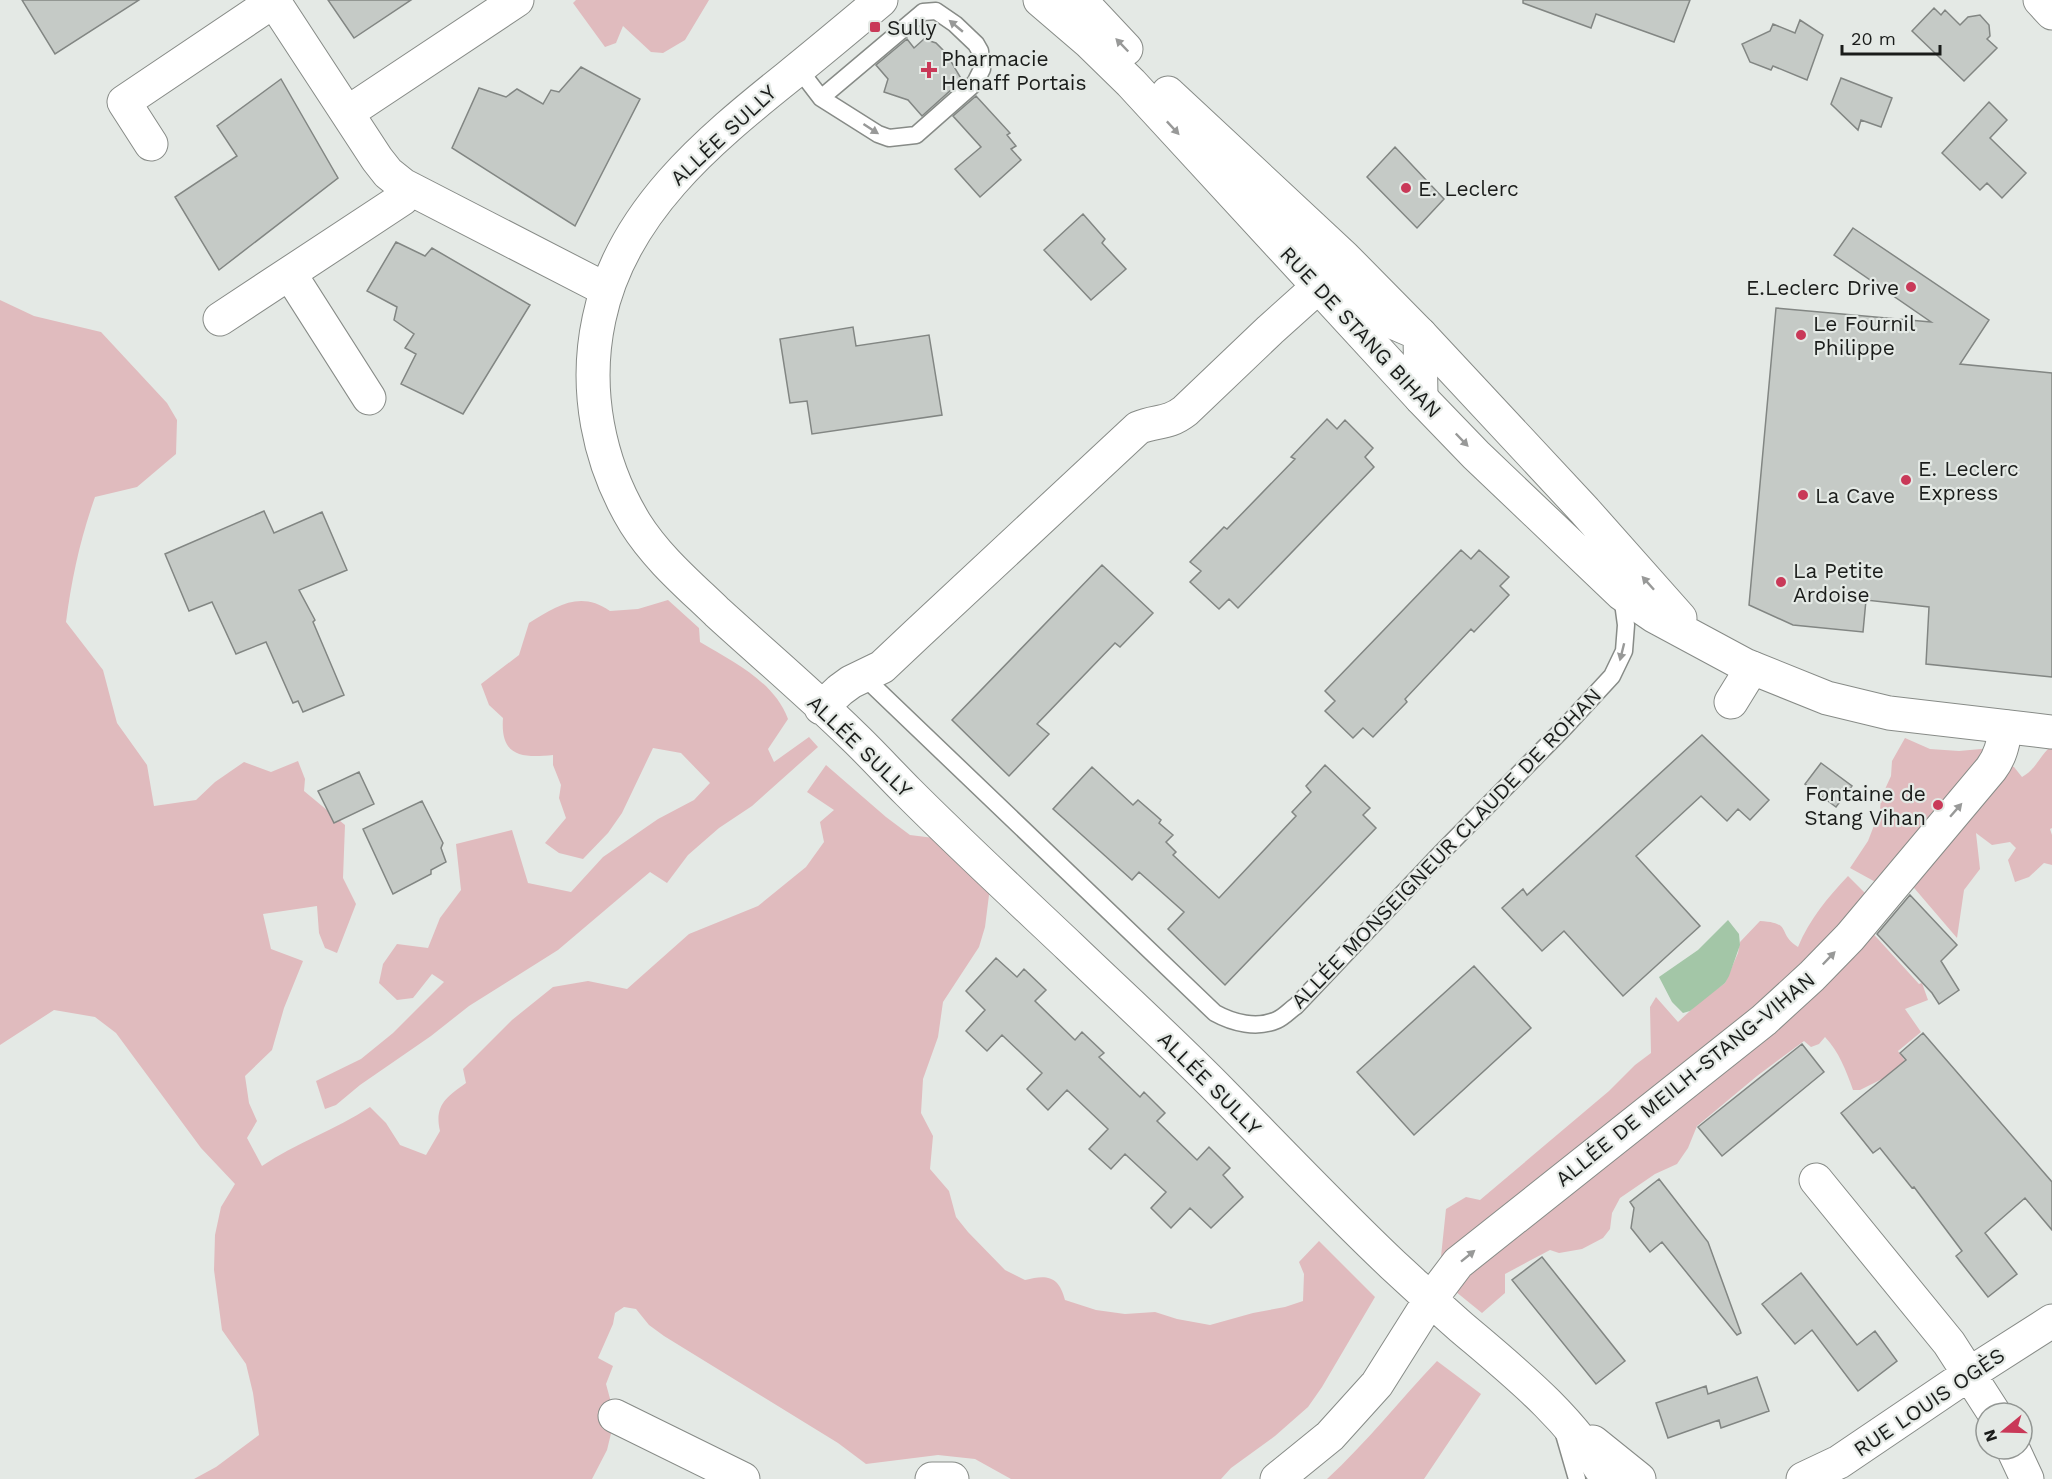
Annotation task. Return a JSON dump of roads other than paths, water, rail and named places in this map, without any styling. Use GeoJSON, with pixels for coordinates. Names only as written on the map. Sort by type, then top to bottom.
{"type":"FeatureCollection","features":[{"type":"Feature","properties":{"kind":"street"},"geometry":{"type":"LineString","coordinates":[[347,113],[517,0]]}},
{"type":"Feature","properties":{"kind":"street","name":"ALLÉE SULLY"},"geometry":{"type":"LineString","coordinates":[[881,0],[715,137],[668,186],[639,225],[607,290],[595,342],[594,407],[609,468],[630,514],[650,544],[680,578],[822,708],[1221,1092],[1367,1240],[1430,1300],[1529,1385],[1591,1455],[1607,1479]]}},
{"type":"Feature","properties":{"kind":"street","name":"RUE DE STANG BIHAN"},"geometry":{"type":"LineString","coordinates":[[1040,0],[1114,67],[1476,455],[1622,594],[1669,626],[1752,668],[1827,698],[1920,717],[2052,732]]}},
{"type":"Feature","properties":{"kind":"street","name":"RUE DE STANG BIHAN"},"geometry":{"type":"LineString","coordinates":[[1080,0],[1178,102],[1344,256],[1420,334],[1702,641]]}},
{"type":"Feature","properties":{"kind":"street"},"geometry":{"type":"LineString","coordinates":[[2040,0],[2052,13]]}},
{"type":"Feature","properties":{"kind":"street"},"geometry":{"type":"LineString","coordinates":[[151,144],[124,102],[274,1],[388,173],[411,189],[607,290]]}},
{"type":"Feature","properties":{"kind":"street"},"geometry":{"type":"LineString","coordinates":[[1223,183],[1248,191],[1259,198],[1372,310],[1383,318],[1420,334],[1421,398]]}},
{"type":"Feature","properties":{"kind":"street"},"geometry":{"type":"LineString","coordinates":[[220,319],[402,199],[411,189]]}},
{"type":"Feature","properties":{"kind":"street"},"geometry":{"type":"LineString","coordinates":[[290,274],[369,398]]}},
{"type":"Feature","properties":{"kind":"street"},"geometry":{"type":"LineString","coordinates":[[822,708],[840,690],[882,667],[896,655],[1138,428],[1176,419],[1319,286]]}},
{"type":"Feature","properties":{"kind":"street"},"geometry":{"type":"LineString","coordinates":[[1731,702],[1752,668]]}},
{"type":"Feature","properties":{"kind":"street","name":"ALLÉE DE MEILH-STANG-VIHAN"},"geometry":{"type":"LineString","coordinates":[[1277,1479],[1291,1470],[1330,1436],[1377,1384],[1430,1300],[1458,1263],[1764,1020],[1850,937],[1997,761],[2006,727]]}},
{"type":"Feature","properties":{"kind":"street"},"geometry":{"type":"LineString","coordinates":[[1815,1180],[1933,1322],[1986,1401]]}},
{"type":"Feature","properties":{"kind":"street","name":"RUE LOUIS OGÈS"},"geometry":{"type":"LineString","coordinates":[[1803,1479],[1846,1458],[1969,1374],[2052,1321]]}},
{"type":"Feature","properties":{"kind":"street","name":"ALLÉE SULLY"},"geometry":{"type":"LineString","coordinates":[[1556,1413],[1638,1479]]}},
{"type":"Feature","properties":{"kind":"street"},"geometry":{"type":"LineString","coordinates":[[615,1416],[743,1479]]}},
{"type":"Feature","properties":{"kind":"street"},"geometry":{"type":"LineString","coordinates":[[2019,1461],[2027,1479]]}},
{"type":"Feature","properties":{"kind":"street"},"geometry":{"type":"LineString","coordinates":[[932,1479],[952,1479]]}},
{"type":"Feature","properties":{"kind":"lane"},"geometry":{"type":"LineString","coordinates":[[798,68],[821,98],[878,134],[889,138],[916,135],[975,83],[982,69],[980,51],[955,24],[936,11],[923,12],[821,98]]}},
{"type":"Feature","properties":{"kind":"lane","name":"ALLÉE MONSEIGNEUR CLAUDE DE ROHAN"},"geometry":{"type":"LineString","coordinates":[[864,677],[1206,1005],[1226,1019],[1262,1024],[1278,1020],[1296,1006],[1612,676],[1624,651],[1626,625],[1622,594]]}},
{"type":"Feature","properties":{"kind":"lane","name":"ALLÉE SULLY"},"geometry":{"type":"LineString","coordinates":[[1556,1413],[1577,1479]]}},
{"type":"Feature","properties":{"kind":"place","name":"Sully"},"geometry":{"type":"Point","coordinates":[875,27]}},
{"type":"Feature","properties":{"kind":"place","name":"Pharmacie Henaff Portais"},"geometry":{"type":"Point","coordinates":[929,70]}},
{"type":"Feature","properties":{"kind":"place","name":"E. Leclerc"},"geometry":{"type":"Point","coordinates":[1406,188]}},
{"type":"Feature","properties":{"kind":"place","name":"E.Leclerc Drive"},"geometry":{"type":"Point","coordinates":[1911,287]}},
{"type":"Feature","properties":{"kind":"place","name":"Le Fournil Philippe"},"geometry":{"type":"Point","coordinates":[1801,335]}},
{"type":"Feature","properties":{"kind":"place","name":"E. Leclerc Express"},"geometry":{"type":"Point","coordinates":[1906,480]}},
{"type":"Feature","properties":{"kind":"place","name":"La Cave"},"geometry":{"type":"Point","coordinates":[1803,495]}},
{"type":"Feature","properties":{"kind":"place","name":"La Petite Ardoise"},"geometry":{"type":"Point","coordinates":[1781,582]}},
{"type":"Feature","properties":{"kind":"place","name":"Fontaine de Stang Vihan"},"geometry":{"type":"Point","coordinates":[1938,805]}}]}
